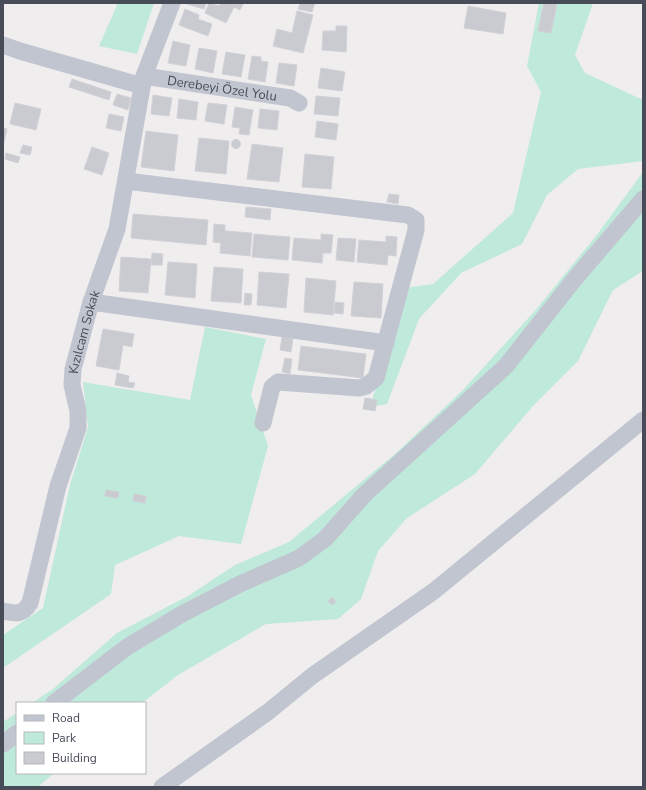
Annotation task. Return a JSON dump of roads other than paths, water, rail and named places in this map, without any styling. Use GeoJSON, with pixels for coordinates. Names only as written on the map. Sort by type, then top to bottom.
{"type":"FeatureCollection","features":[{"type":"Feature","properties":{"kind":"street","name":"Kızılcam Sokak"},"geometry":{"type":"LineString","coordinates":[[3,611],[15,613],[25,610],[30,603],[58,486],[78,428],[78,411],[72,385],[73,369],[91,302],[117,229],[143,81],[172,3]]}},
{"type":"Feature","properties":{"kind":"street","name":"Derebeyi Özel Yolu"},"geometry":{"type":"LineString","coordinates":[[3,45],[20,51],[143,81],[290,98],[299,103]]}},
{"type":"Feature","properties":{"kind":"street"},"geometry":{"type":"LineString","coordinates":[[126,181],[408,215],[416,220],[416,230],[376,378],[366,386],[359,388],[278,382],[272,387],[263,423]]}},
{"type":"Feature","properties":{"kind":"street"},"geometry":{"type":"LineString","coordinates":[[55,702],[127,647],[148,634],[182,614],[240,584],[299,558],[325,539],[365,494],[506,366],[573,280],[643,199]]}},
{"type":"Feature","properties":{"kind":"street"},"geometry":{"type":"LineString","coordinates":[[91,302],[386,343]]}},
{"type":"Feature","properties":{"kind":"street"},"geometry":{"type":"LineString","coordinates":[[162,787],[268,712],[312,676],[434,591],[643,420]]}},
{"type":"Feature","properties":{"kind":"street"},"geometry":{"type":"LineString","coordinates":[[3,744],[16,734]]}}]}
